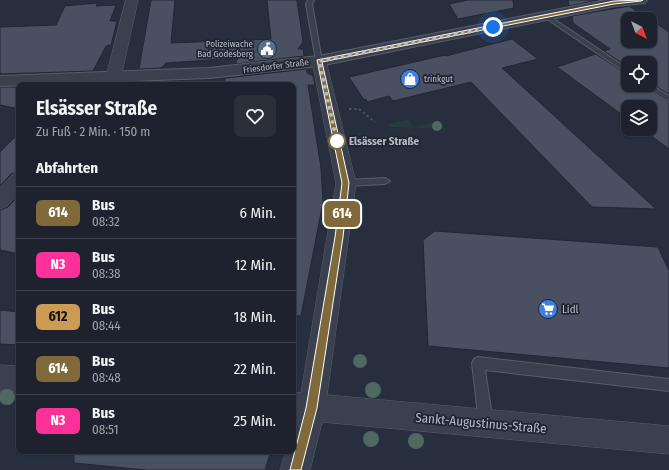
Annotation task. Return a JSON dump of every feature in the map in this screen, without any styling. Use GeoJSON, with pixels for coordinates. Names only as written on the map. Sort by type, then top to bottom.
{"type":"FeatureCollection","features":[{"type":"Feature","properties":{"kind":"street"},"geometry":{"type":"LineString","coordinates":[[109,81],[132,0]]}},
{"type":"Feature","properties":{"kind":"street","name":"Friesdorfer Straße"},"geometry":{"type":"LineString","coordinates":[[0,81],[109,81],[209,73],[319,61],[614,2],[642,0]]}},
{"type":"Feature","properties":{"kind":"street"},"geometry":{"type":"LineString","coordinates":[[295,470],[302,407],[339,237],[346,183],[319,61]]}},
{"type":"Feature","properties":{"kind":"street"},"geometry":{"type":"LineString","coordinates":[[0,201],[16,183]]}},
{"type":"Feature","properties":{"kind":"street"},"geometry":{"type":"LineString","coordinates":[[0,378],[16,379]]}},
{"type":"Feature","properties":{"kind":"street","name":"Sankt-Augustinus-Straße"},"geometry":{"type":"LineString","coordinates":[[302,407],[669,440]]}},
{"type":"Feature","properties":{"kind":"lane"},"geometry":{"type":"LineString","coordinates":[[311,0],[309,4],[319,61]]}},
{"type":"Feature","properties":{"kind":"lane"},"geometry":{"type":"LineString","coordinates":[[546,16],[621,67]]}},
{"type":"Feature","properties":{"kind":"lane"},"geometry":{"type":"LineString","coordinates":[[657,92],[669,100]]}},
{"type":"Feature","properties":{"kind":"lane"},"geometry":{"type":"LineString","coordinates":[[346,183],[385,181]]}},
{"type":"Feature","properties":{"kind":"lane"},"geometry":{"type":"LineString","coordinates":[[486,423],[478,363],[669,385]]}},
{"type":"Feature","properties":{"kind":"path"},"geometry":{"type":"LineString","coordinates":[[330,110],[359,109],[375,122]]}},
{"type":"Feature","properties":{"kind":"shaded area"},"geometry":{"type":"Polygon","coordinates":[[[408,119],[414,127],[439,121],[445,129],[389,127],[389,124],[408,119]]]}},
{"type":"Feature","properties":{"kind":"building"},"geometry":{"type":"Polygon","coordinates":[[[151,0],[175,0],[171,43],[271,39],[267,0],[297,0],[303,42],[298,49],[303,49],[304,56],[235,64],[238,58],[166,63],[161,68],[139,69],[151,0]]]}},
{"type":"Feature","properties":{"kind":"building"},"geometry":{"type":"Polygon","coordinates":[[[468,0],[513,0],[514,8],[458,19],[449,4],[468,0]]]}},
{"type":"Feature","properties":{"kind":"building"},"geometry":{"type":"Polygon","coordinates":[[[568,0],[598,0],[569,6],[568,0]]]}},
{"type":"Feature","properties":{"kind":"building"},"geometry":{"type":"Polygon","coordinates":[[[98,3],[96,6],[116,5],[110,21],[117,21],[111,45],[106,46],[93,71],[0,74],[0,27],[56,25],[65,6],[98,3]]]}},
{"type":"Feature","properties":{"kind":"building"},"geometry":{"type":"Polygon","coordinates":[[[629,6],[638,12],[621,12],[621,48],[657,48],[657,24],[669,32],[669,94],[657,87],[657,56],[621,56],[621,62],[604,51],[610,49],[573,23],[572,16],[629,6]]]}},
{"type":"Feature","properties":{"kind":"building"},"geometry":{"type":"Polygon","coordinates":[[[512,39],[538,59],[502,68],[656,209],[592,207],[471,82],[393,101],[389,96],[367,102],[366,99],[364,100],[349,77],[446,56],[512,39]]]}},
{"type":"Feature","properties":{"kind":"building"},"geometry":{"type":"Polygon","coordinates":[[[596,54],[621,70],[621,92],[652,92],[669,103],[669,149],[651,136],[657,136],[657,100],[621,100],[621,114],[557,67],[596,54]]]}},
{"type":"Feature","properties":{"kind":"building"},"geometry":{"type":"Polygon","coordinates":[[[306,69],[307,73],[313,76],[315,85],[308,85],[321,168],[323,202],[301,316],[296,315],[296,82],[223,82],[226,78],[306,69]]]}},
{"type":"Feature","properties":{"kind":"building"},"geometry":{"type":"Polygon","coordinates":[[[0,87],[16,87],[16,108],[0,105],[0,87]]]}},
{"type":"Feature","properties":{"kind":"building"},"geometry":{"type":"Polygon","coordinates":[[[16,136],[16,173],[11,174],[0,186],[0,152],[16,136]]]}},
{"type":"Feature","properties":{"kind":"building"},"geometry":{"type":"Polygon","coordinates":[[[16,198],[16,253],[0,250],[0,210],[8,207],[16,198]]]}},
{"type":"Feature","properties":{"kind":"building","name":"Lidl"},"geometry":{"type":"Polygon","coordinates":[[[435,231],[658,247],[669,271],[669,368],[428,346],[423,240],[435,231]]]}},
{"type":"Feature","properties":{"kind":"building"},"geometry":{"type":"Polygon","coordinates":[[[0,310],[16,312],[16,345],[0,344],[0,310]]]}},
{"type":"Feature","properties":{"kind":"building"},"geometry":{"type":"Polygon","coordinates":[[[74,454],[270,454],[265,470],[146,470],[74,463],[74,454]]]}},
{"type":"Feature","properties":{"kind":"bus line","name":"614"},"geometry":{"type":"LineString","coordinates":[[295,470],[312,408],[346,183],[319,61],[397,47],[614,2],[641,0]]}},
{"type":"Feature","properties":{"kind":"place","name":"Polizeiwache Bad Godesberg"},"geometry":{"type":"Point","coordinates":[267,49]}},
{"type":"Feature","properties":{"kind":"place","name":"trinkgut"},"geometry":{"type":"Point","coordinates":[410,79]}},
{"type":"Feature","properties":{"kind":"place","name":"Elsässer Straße"},"geometry":{"type":"Point","coordinates":[337,141]}},
{"type":"Feature","properties":{"kind":"place","name":"Lidl"},"geometry":{"type":"Point","coordinates":[548,309]}},
{"type":"Feature","properties":{"kind":"route"},"geometry":{"type":"LineString","coordinates":[[337,141],[319,61],[397,47],[493,27]]}}]}
